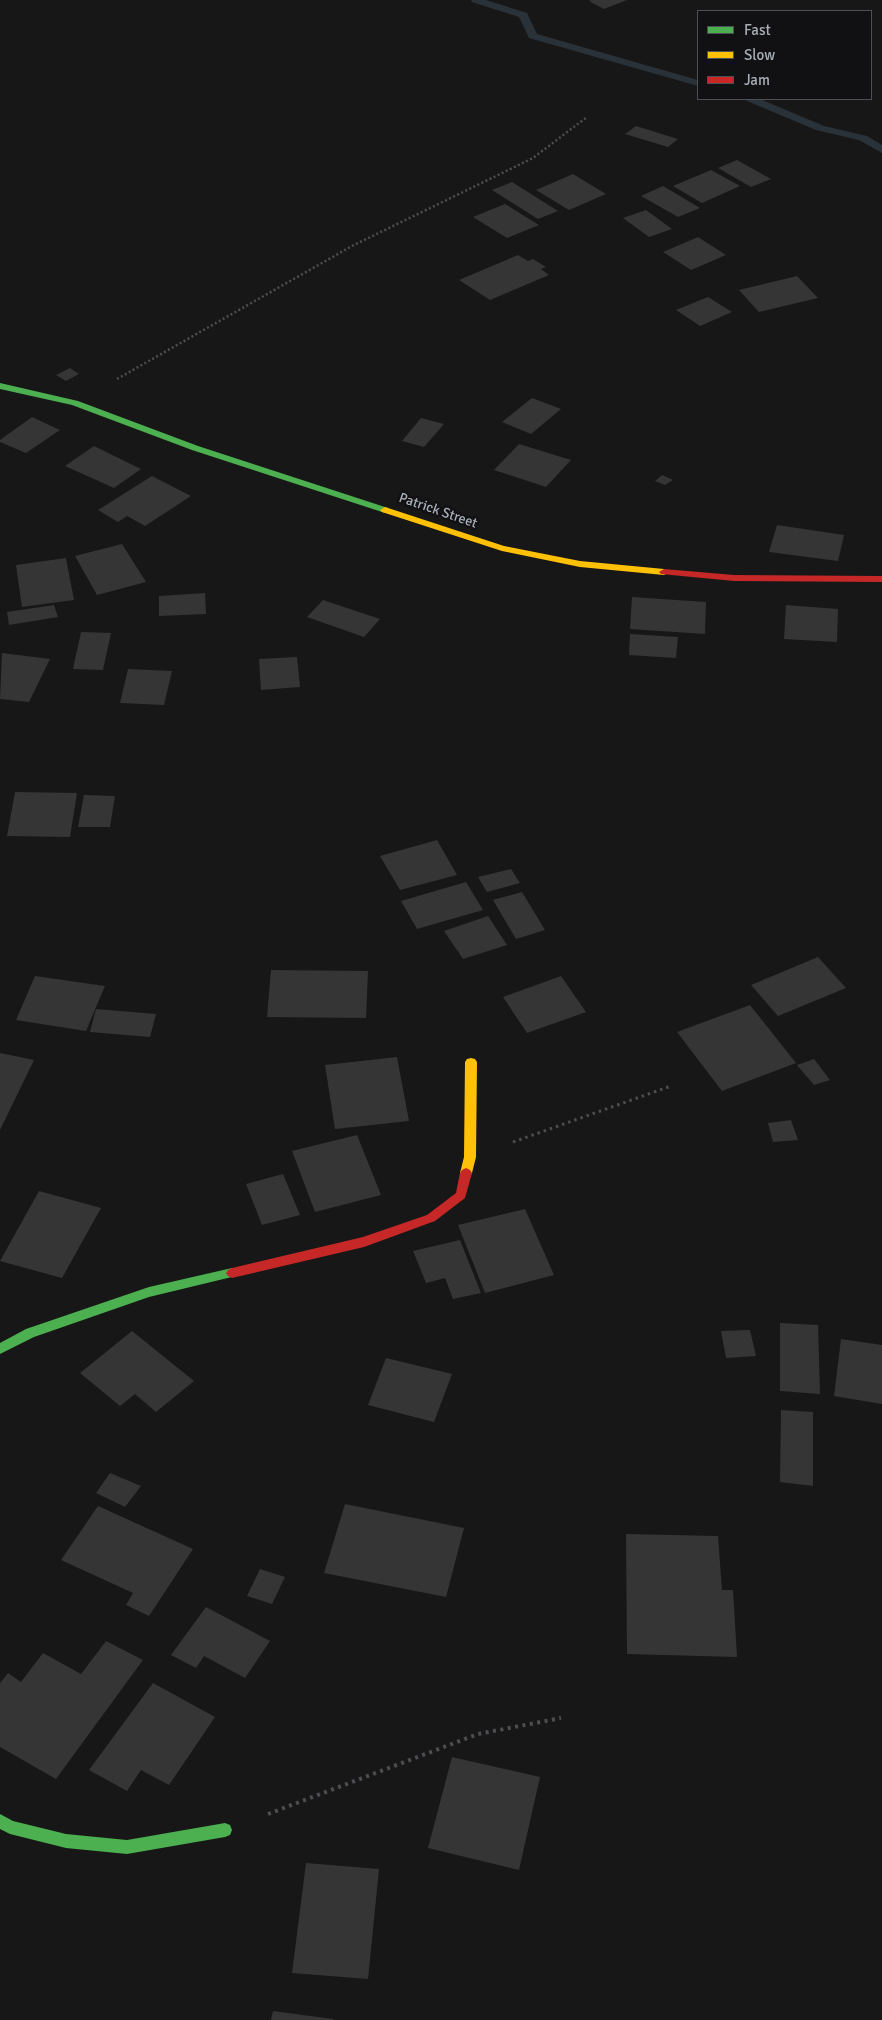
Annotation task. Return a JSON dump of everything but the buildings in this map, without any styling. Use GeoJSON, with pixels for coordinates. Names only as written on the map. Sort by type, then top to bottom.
{"type":"FeatureCollection","features":[{"type":"Feature","properties":{"kind":"street","name":"Patrick Street"},"geometry":{"type":"LineString","coordinates":[[0,386],[75,403],[195,448],[502,548],[580,564],[734,578],[882,579]]}},
{"type":"Feature","properties":{"kind":"street"},"geometry":{"type":"LineString","coordinates":[[0,1349],[30,1333],[149,1292],[364,1242],[431,1218],[462,1194],[470,1157],[471,1062]]}},
{"type":"Feature","properties":{"kind":"street"},"geometry":{"type":"LineString","coordinates":[[0,1821],[10,1827],[66,1841],[127,1847],[225,1830]]}},
{"type":"Feature","properties":{"kind":"path"},"geometry":{"type":"LineString","coordinates":[[75,403],[352,246],[533,158],[587,117]]}},
{"type":"Feature","properties":{"kind":"path"},"geometry":{"type":"LineString","coordinates":[[470,1157],[671,1086]]}},
{"type":"Feature","properties":{"kind":"path"},"geometry":{"type":"LineString","coordinates":[[225,1830],[478,1734],[561,1718]]}},
{"type":"Feature","properties":{"kind":"waterway"},"geometry":{"type":"LineString","coordinates":[[476,0],[523,15],[533,36],[697,83]]}},
{"type":"Feature","properties":{"kind":"waterway"},"geometry":{"type":"LineString","coordinates":[[753,100],[820,128],[863,138],[882,150]]}},
{"type":"Feature","properties":{"kind":"traffic: fast"},"geometry":{"type":"LineString","coordinates":[[0,386],[75,403],[195,448],[385,510]]}},
{"type":"Feature","properties":{"kind":"traffic: fast"},"geometry":{"type":"LineString","coordinates":[[0,1349],[30,1333],[149,1292],[232,1273]]}},
{"type":"Feature","properties":{"kind":"traffic: fast"},"geometry":{"type":"LineString","coordinates":[[0,1821],[10,1827],[66,1841],[127,1847],[225,1830]]}},
{"type":"Feature","properties":{"kind":"traffic: slow"},"geometry":{"type":"LineString","coordinates":[[385,510],[502,548],[580,564],[664,572]]}},
{"type":"Feature","properties":{"kind":"traffic: slow"},"geometry":{"type":"LineString","coordinates":[[466,1173],[470,1157],[471,1062]]}},
{"type":"Feature","properties":{"kind":"traffic: jam"},"geometry":{"type":"LineString","coordinates":[[664,572],[734,578],[882,579]]}},
{"type":"Feature","properties":{"kind":"traffic: jam"},"geometry":{"type":"LineString","coordinates":[[232,1273],[364,1242],[431,1218],[461,1195],[466,1173]]}}]}
